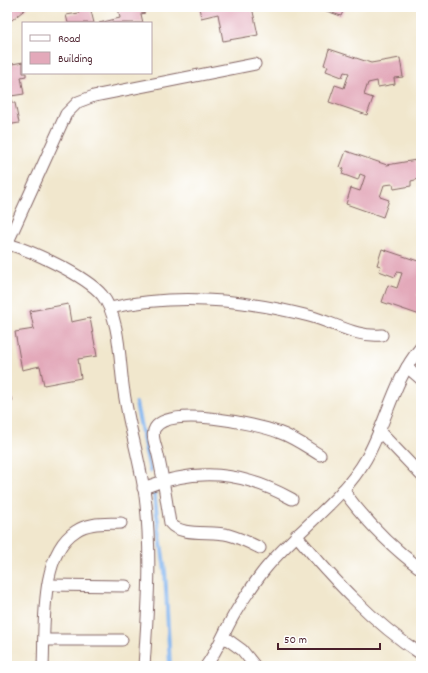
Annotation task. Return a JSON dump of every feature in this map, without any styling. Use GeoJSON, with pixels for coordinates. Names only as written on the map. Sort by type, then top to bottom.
{"type":"FeatureCollection","features":[{"type":"Feature","properties":{"kind":"street"},"geometry":{"type":"LineString","coordinates":[[144,666],[149,546],[143,488],[123,391],[118,343],[110,308],[102,295],[90,284],[26,249],[7,244],[66,114],[78,102],[94,96],[255,64]]}},
{"type":"Feature","properties":{"kind":"street"},"geometry":{"type":"LineString","coordinates":[[110,308],[132,303],[180,299],[245,303],[310,316],[361,334],[371,336],[382,335]]}},
{"type":"Feature","properties":{"kind":"street"},"geometry":{"type":"LineString","coordinates":[[206,666],[218,650],[238,608],[266,569],[296,535],[343,490],[367,458],[398,381],[421,347]]}},
{"type":"Feature","properties":{"kind":"street"},"geometry":{"type":"LineString","coordinates":[[407,367],[421,379]]}},
{"type":"Feature","properties":{"kind":"street"},"geometry":{"type":"LineString","coordinates":[[260,548],[245,540],[228,535],[211,532],[182,531],[174,528],[170,523],[154,438],[154,429],[160,422],[167,419],[202,418],[249,423],[279,432],[320,455]]}},
{"type":"Feature","properties":{"kind":"street"},"geometry":{"type":"LineString","coordinates":[[379,431],[421,475]]}},
{"type":"Feature","properties":{"kind":"street"},"geometry":{"type":"LineString","coordinates":[[143,488],[163,480],[185,475],[230,475],[252,480],[273,488],[292,500]]}},
{"type":"Feature","properties":{"kind":"street"},"geometry":{"type":"LineString","coordinates":[[343,490],[359,511],[383,536],[421,569]]}},
{"type":"Feature","properties":{"kind":"street"},"geometry":{"type":"LineString","coordinates":[[43,666],[48,577],[56,556],[66,539],[77,530],[91,525],[121,524]]}},
{"type":"Feature","properties":{"kind":"street"},"geometry":{"type":"LineString","coordinates":[[296,535],[357,603],[421,654]]}},
{"type":"Feature","properties":{"kind":"street"},"geometry":{"type":"LineString","coordinates":[[48,585],[126,586]]}},
{"type":"Feature","properties":{"kind":"street"},"geometry":{"type":"LineString","coordinates":[[224,637],[242,650],[255,666]]}},
{"type":"Feature","properties":{"kind":"street"},"geometry":{"type":"LineString","coordinates":[[44,640],[122,640]]}},
{"type":"Feature","properties":{"kind":"building"},"geometry":{"type":"Polygon","coordinates":[[[7,7],[28,7],[7,24],[7,7]]]}},
{"type":"Feature","properties":{"kind":"building"},"geometry":{"type":"Polygon","coordinates":[[[90,7],[94,22],[68,22],[66,15],[79,13],[78,10],[90,7]]]}},
{"type":"Feature","properties":{"kind":"building"},"geometry":{"type":"Polygon","coordinates":[[[118,7],[144,7],[145,13],[141,14],[143,22],[103,22],[120,18],[118,7]]]}},
{"type":"Feature","properties":{"kind":"building"},"geometry":{"type":"Polygon","coordinates":[[[199,7],[252,7],[258,35],[223,41],[218,14],[201,18],[199,7]]]}},
{"type":"Feature","properties":{"kind":"building"},"geometry":{"type":"Polygon","coordinates":[[[315,7],[345,7],[341,16],[315,7]]]}},
{"type":"Feature","properties":{"kind":"building"},"geometry":{"type":"Polygon","coordinates":[[[329,49],[371,63],[400,58],[403,77],[394,78],[395,84],[378,87],[377,81],[368,83],[364,95],[373,98],[367,115],[329,102],[335,85],[344,88],[349,73],[344,72],[342,77],[326,71],[328,66],[324,65],[329,49]]]}},
{"type":"Feature","properties":{"kind":"building"},"geometry":{"type":"Polygon","coordinates":[[[22,62],[22,74],[26,74],[26,76],[21,77],[24,94],[11,96],[12,103],[15,103],[19,123],[7,125],[7,65],[22,62]]]}},
{"type":"Feature","properties":{"kind":"building"},"geometry":{"type":"Polygon","coordinates":[[[346,151],[387,165],[416,160],[419,179],[411,181],[411,186],[394,189],[393,184],[384,185],[380,197],[389,200],[383,217],[346,204],[351,188],[360,191],[365,176],[360,174],[358,180],[342,174],[344,169],[340,167],[346,151]]]}},
{"type":"Feature","properties":{"kind":"building"},"geometry":{"type":"Polygon","coordinates":[[[382,249],[421,262],[421,284],[417,295],[421,296],[420,315],[382,302],[388,285],[397,288],[402,273],[397,272],[395,277],[379,271],[381,266],[377,265],[382,249]]]}},
{"type":"Feature","properties":{"kind":"building"},"geometry":{"type":"Polygon","coordinates":[[[68,304],[71,322],[90,318],[97,356],[78,359],[81,378],[44,385],[40,366],[22,370],[15,332],[34,329],[30,311],[68,304]]]}},
{"type":"Feature","properties":{"kind":"building"},"geometry":{"type":"Polygon","coordinates":[[[7,393],[13,400],[7,406],[7,393]]]}},
{"type":"Feature","properties":{"kind":"waterway"},"geometry":{"type":"LineString","coordinates":[[136,403],[150,471]]}},
{"type":"Feature","properties":{"kind":"waterway"},"geometry":{"type":"LineString","coordinates":[[154,494],[165,571],[170,666]]}}]}
